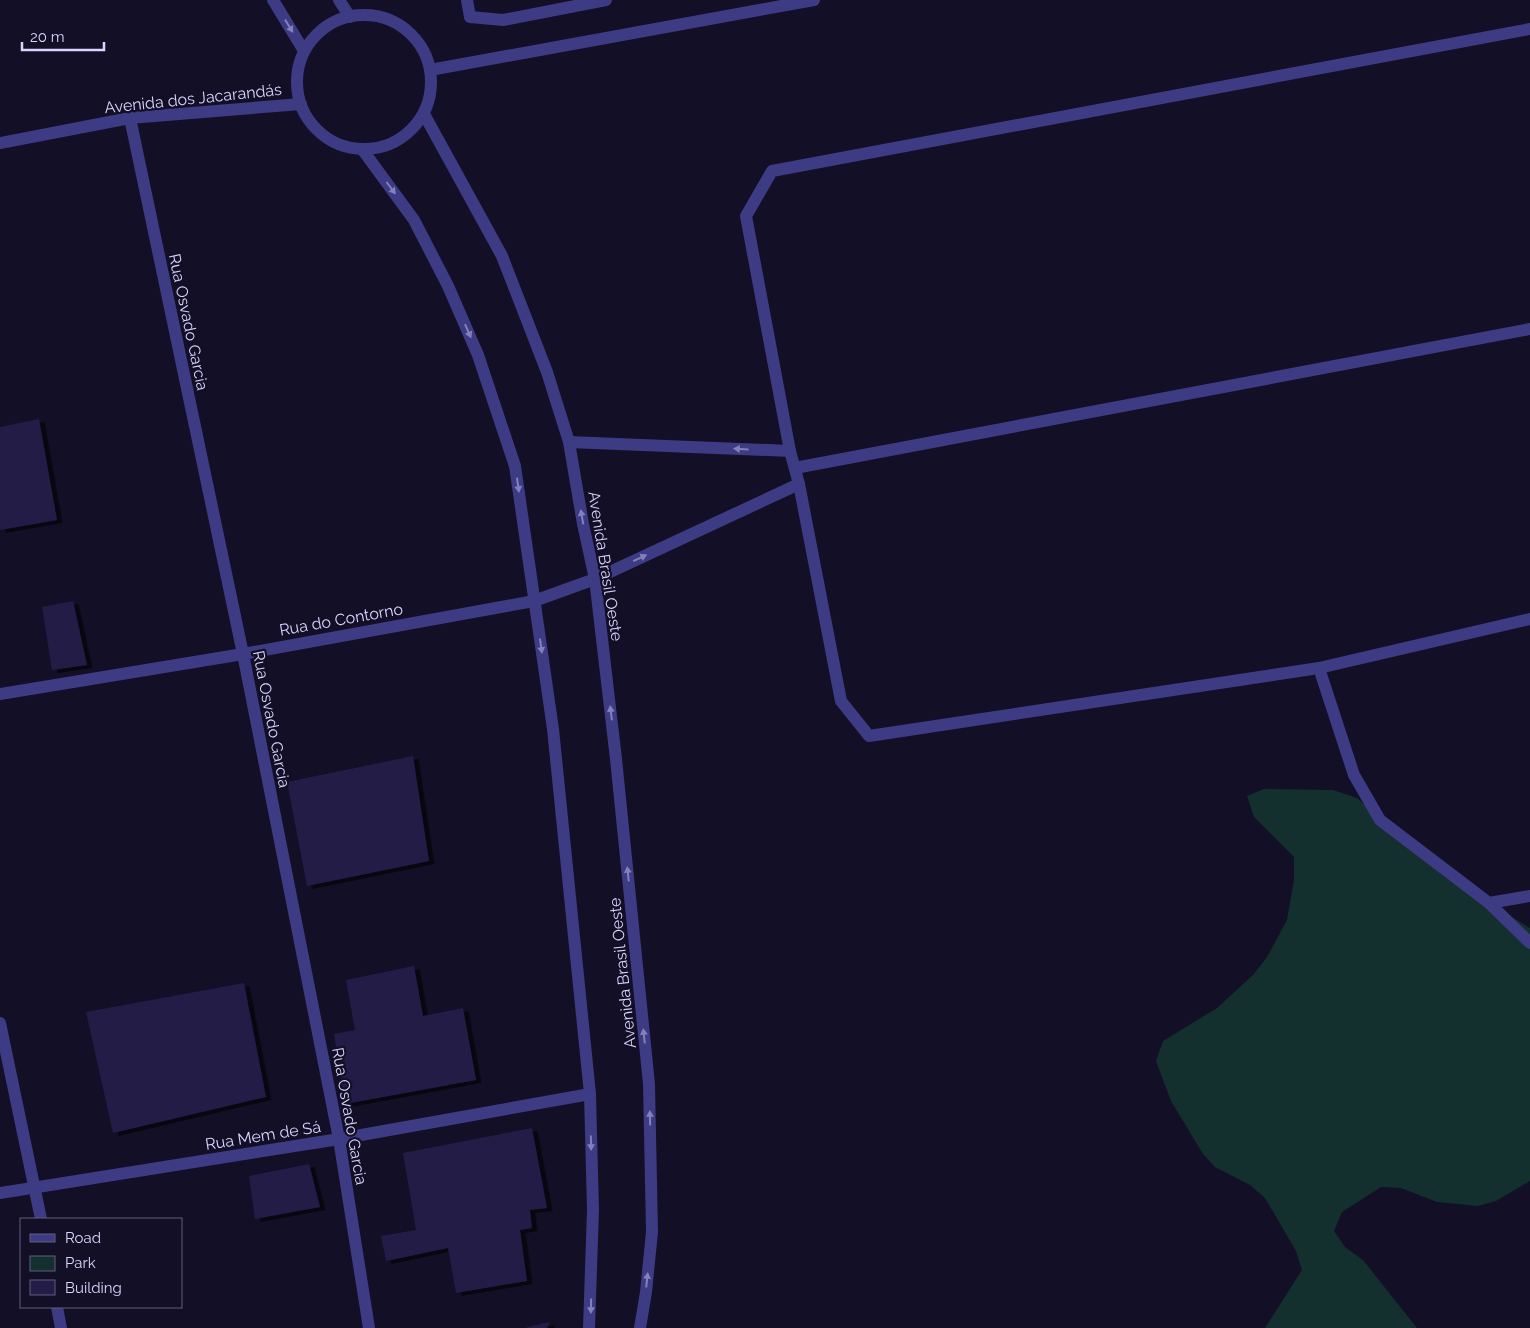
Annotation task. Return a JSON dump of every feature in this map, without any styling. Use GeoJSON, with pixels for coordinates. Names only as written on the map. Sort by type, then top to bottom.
{"type":"FeatureCollection","features":[{"type":"Feature","properties":{"kind":"street"},"geometry":{"type":"LineString","coordinates":[[273,0],[304,51]]}},
{"type":"Feature","properties":{"kind":"street"},"geometry":{"type":"LineString","coordinates":[[339,0],[350,17]]}},
{"type":"Feature","properties":{"kind":"street"},"geometry":{"type":"LineString","coordinates":[[467,0],[470,17],[503,20],[606,0]]}},
{"type":"Feature","properties":{"kind":"street"},"geometry":{"type":"LineString","coordinates":[[430,70],[814,0]]}},
{"type":"Feature","properties":{"kind":"street"},"geometry":{"type":"LineString","coordinates":[[370,15],[391,21],[409,33],[423,50],[430,70],[431,93],[424,114],[413,129],[398,141],[380,148],[362,149],[342,146],[324,136],[310,122],[301,104],[297,87],[298,68],[304,51],[316,35],[332,24],[350,17],[370,15]]}},
{"type":"Feature","properties":{"kind":"street"},"geometry":{"type":"LineString","coordinates":[[1530,29],[772,171],[746,216],[790,452],[799,484],[841,701],[870,736],[1319,668],[1530,619]]}},
{"type":"Feature","properties":{"kind":"street","name":"Avenida dos Jacarandás"},"geometry":{"type":"LineString","coordinates":[[0,143],[130,118],[301,104]]}},
{"type":"Feature","properties":{"kind":"street","name":"Avenida Brasil Oeste"},"geometry":{"type":"LineString","coordinates":[[424,114],[502,256],[547,372],[569,442],[583,524],[596,579],[649,1084],[652,1232],[640,1328]]}},
{"type":"Feature","properties":{"kind":"street","name":"Rua Osvado Garcia"},"geometry":{"type":"LineString","coordinates":[[130,118],[242,654],[339,1139],[369,1328]]}},
{"type":"Feature","properties":{"kind":"street"},"geometry":{"type":"LineString","coordinates":[[362,149],[414,220],[448,286],[478,354],[515,466],[553,729],[590,1094],[592,1210],[589,1328]]}},
{"type":"Feature","properties":{"kind":"street"},"geometry":{"type":"LineString","coordinates":[[795,468],[1530,329]]}},
{"type":"Feature","properties":{"kind":"street"},"geometry":{"type":"LineString","coordinates":[[569,442],[790,452]]}},
{"type":"Feature","properties":{"kind":"street","name":"Rua do Contorno"},"geometry":{"type":"LineString","coordinates":[[0,694],[242,654],[534,601],[596,579],[799,484]]}},
{"type":"Feature","properties":{"kind":"street"},"geometry":{"type":"LineString","coordinates":[[1319,668],[1354,775],[1380,820],[1489,902],[1530,943]]}},
{"type":"Feature","properties":{"kind":"street"},"geometry":{"type":"LineString","coordinates":[[1489,902],[1530,896]]}},
{"type":"Feature","properties":{"kind":"street"},"geometry":{"type":"LineString","coordinates":[[0,1023],[41,1218]]}},
{"type":"Feature","properties":{"kind":"street","name":"Rua Mem de Sá"},"geometry":{"type":"LineString","coordinates":[[0,1193],[34,1186],[339,1139],[590,1094]]}},
{"type":"Feature","properties":{"kind":"street"},"geometry":{"type":"LineString","coordinates":[[57,1308],[61,1328]]}},
{"type":"Feature","properties":{"kind":"green space"},"geometry":{"type":"Polygon","coordinates":[[[1264,789],[1333,790],[1357,798],[1446,878],[1530,928],[1530,1181],[1496,1201],[1478,1206],[1437,1202],[1401,1188],[1381,1187],[1342,1212],[1334,1231],[1345,1247],[1363,1260],[1417,1328],[1265,1328],[1302,1270],[1296,1251],[1265,1198],[1250,1185],[1215,1167],[1203,1154],[1171,1101],[1156,1061],[1163,1041],[1217,1008],[1253,975],[1267,957],[1287,920],[1294,879],[1294,857],[1254,817],[1247,796],[1264,789]]]}},
{"type":"Feature","properties":{"kind":"building"},"geometry":{"type":"Polygon","coordinates":[[[39,419],[57,520],[0,530],[0,427],[39,419]]]}},
{"type":"Feature","properties":{"kind":"building"},"geometry":{"type":"Polygon","coordinates":[[[73,601],[87,665],[52,670],[42,607],[73,601]]]}},
{"type":"Feature","properties":{"kind":"building"},"geometry":{"type":"Polygon","coordinates":[[[413,756],[429,861],[307,886],[287,782],[413,756]]]}},
{"type":"Feature","properties":{"kind":"building"},"geometry":{"type":"Polygon","coordinates":[[[414,966],[423,1016],[463,1008],[476,1080],[345,1104],[334,1034],[355,1030],[346,980],[414,966]]]}},
{"type":"Feature","properties":{"kind":"building"},"geometry":{"type":"Polygon","coordinates":[[[244,983],[266,1097],[113,1133],[86,1012],[244,983]]]}},
{"type":"Feature","properties":{"kind":"building"},"geometry":{"type":"Polygon","coordinates":[[[532,1128],[547,1208],[530,1210],[532,1228],[520,1230],[527,1281],[456,1293],[448,1248],[386,1261],[381,1236],[416,1230],[403,1153],[532,1128]]]}},
{"type":"Feature","properties":{"kind":"building"},"geometry":{"type":"Polygon","coordinates":[[[309,1164],[320,1207],[255,1219],[249,1176],[309,1164]]]}},
{"type":"Feature","properties":{"kind":"building"},"geometry":{"type":"Polygon","coordinates":[[[550,1322],[547,1328],[527,1328],[527,1327],[550,1322]]]}}]}
